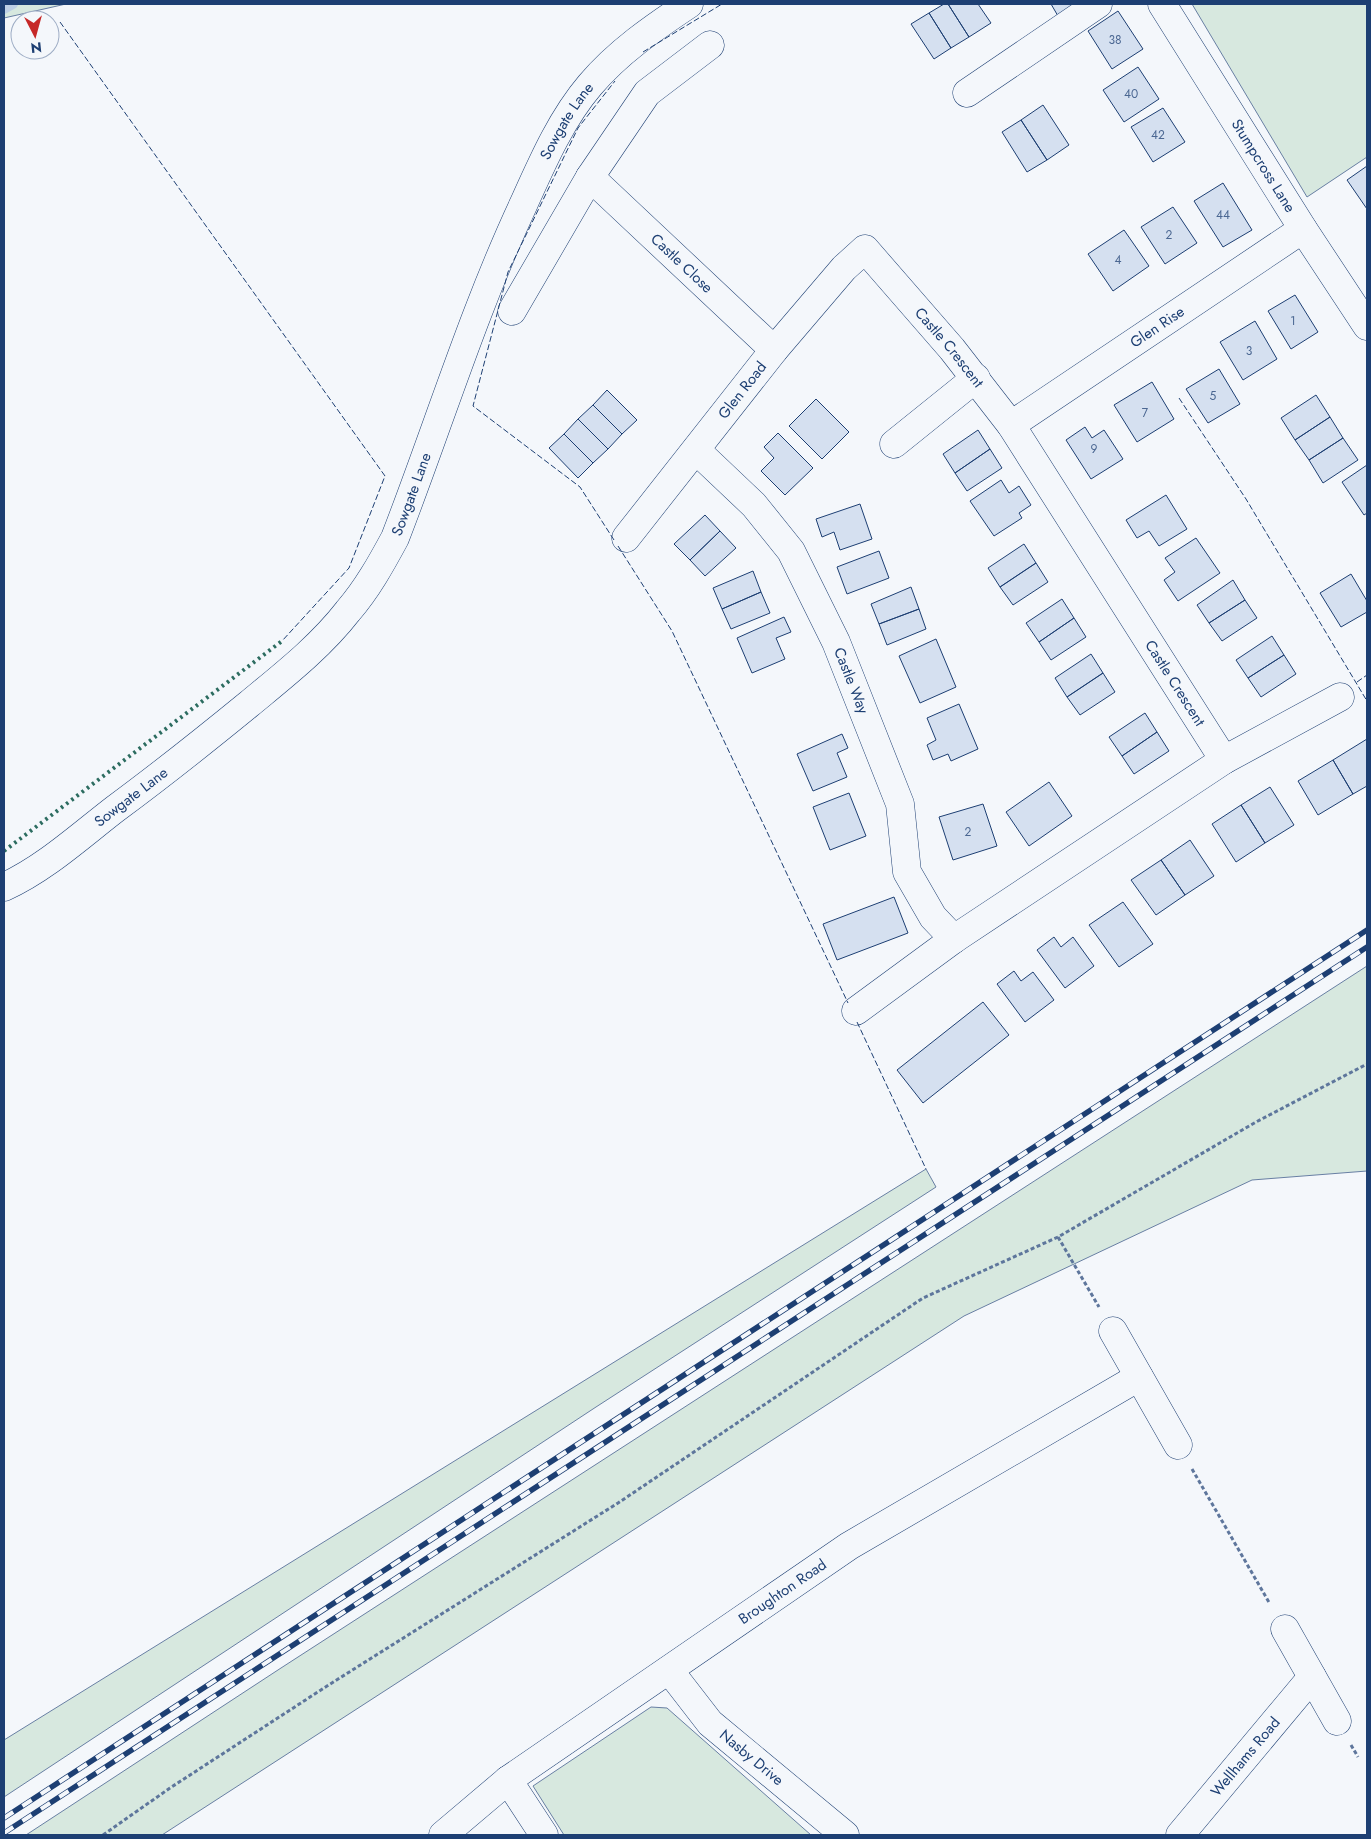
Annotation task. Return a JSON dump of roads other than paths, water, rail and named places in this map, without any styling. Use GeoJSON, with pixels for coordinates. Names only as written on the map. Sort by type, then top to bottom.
{"type":"FeatureCollection","features":[{"type":"Feature","properties":{"kind":"street","name":"Sowgate Lane"},"geometry":{"type":"LineString","coordinates":[[4,887],[17,881],[51,857],[180,762],[290,670],[319,644],[348,612],[373,577],[395,538],[495,266],[550,146],[589,86],[616,57],[652,28],[689,4]]}},
{"type":"Feature","properties":{"kind":"street"},"geometry":{"type":"LineString","coordinates":[[967,93],[1098,4]]}},
{"type":"Feature","properties":{"kind":"street","name":"Stumpcross Lane"},"geometry":{"type":"LineString","coordinates":[[1162,4],[1303,230],[1366,321]]}},
{"type":"Feature","properties":{"kind":"street"},"geometry":{"type":"LineString","coordinates":[[512,311],[590,178],[647,93],[710,45]]}},
{"type":"Feature","properties":{"kind":"street","name":"Castle Close"},"geometry":{"type":"LineString","coordinates":[[590,178],[774,350]]}},
{"type":"Feature","properties":{"kind":"street","name":"Glen Rise"},"geometry":{"type":"LineString","coordinates":[[1011,425],[1303,230]]}},
{"type":"Feature","properties":{"kind":"street","name":"Glen Road"},"geometry":{"type":"LineString","coordinates":[[626,538],[774,350],[844,268],[865,249]]}},
{"type":"Feature","properties":{"kind":"street","name":"Castle Crescent"},"geometry":{"type":"LineString","coordinates":[[865,249],[976,378],[1011,425],[1224,760]]}},
{"type":"Feature","properties":{"kind":"street"},"geometry":{"type":"LineString","coordinates":[[894,444],[976,378]]}},
{"type":"Feature","properties":{"kind":"street","name":"Castle Way"},"geometry":{"type":"LineString","coordinates":[[696,450],[754,505],[792,551],[836,642],[900,804],[907,872],[933,917],[954,939]]}},
{"type":"Feature","properties":{"kind":"street"},"geometry":{"type":"LineString","coordinates":[[856,1011],[954,939],[1224,760],[1340,696]]}},
{"type":"Feature","properties":{"kind":"street"},"geometry":{"type":"LineString","coordinates":[[1113,1331],[1178,1445]]}},
{"type":"Feature","properties":{"kind":"street","name":"Broughton Road"},"geometry":{"type":"LineString","coordinates":[[443,1835],[508,1780],[848,1546],[1139,1377]]}},
{"type":"Feature","properties":{"kind":"street"},"geometry":{"type":"LineString","coordinates":[[1285,1629],[1337,1721]]}},
{"type":"Feature","properties":{"kind":"street","name":"Nasby Drive"},"geometry":{"type":"LineString","coordinates":[[669,1670],[710,1723],[845,1835]]}},
{"type":"Feature","properties":{"kind":"street","name":"Wellhams Road"},"geometry":{"type":"LineString","coordinates":[[1180,1835],[1312,1676]]}},
{"type":"Feature","properties":{"kind":"street"},"geometry":{"type":"LineString","coordinates":[[508,1780],[544,1835]]}},
{"type":"Feature","properties":{"kind":"waterway"},"geometry":{"type":"LineString","coordinates":[[4,9],[13,4]]}},
{"type":"Feature","properties":{"kind":"railway"},"geometry":{"type":"LineString","coordinates":[[4,1818],[1367,930]]}},
{"type":"Feature","properties":{"kind":"railway"},"geometry":{"type":"LineString","coordinates":[[4,1833],[1367,947]]}}]}
